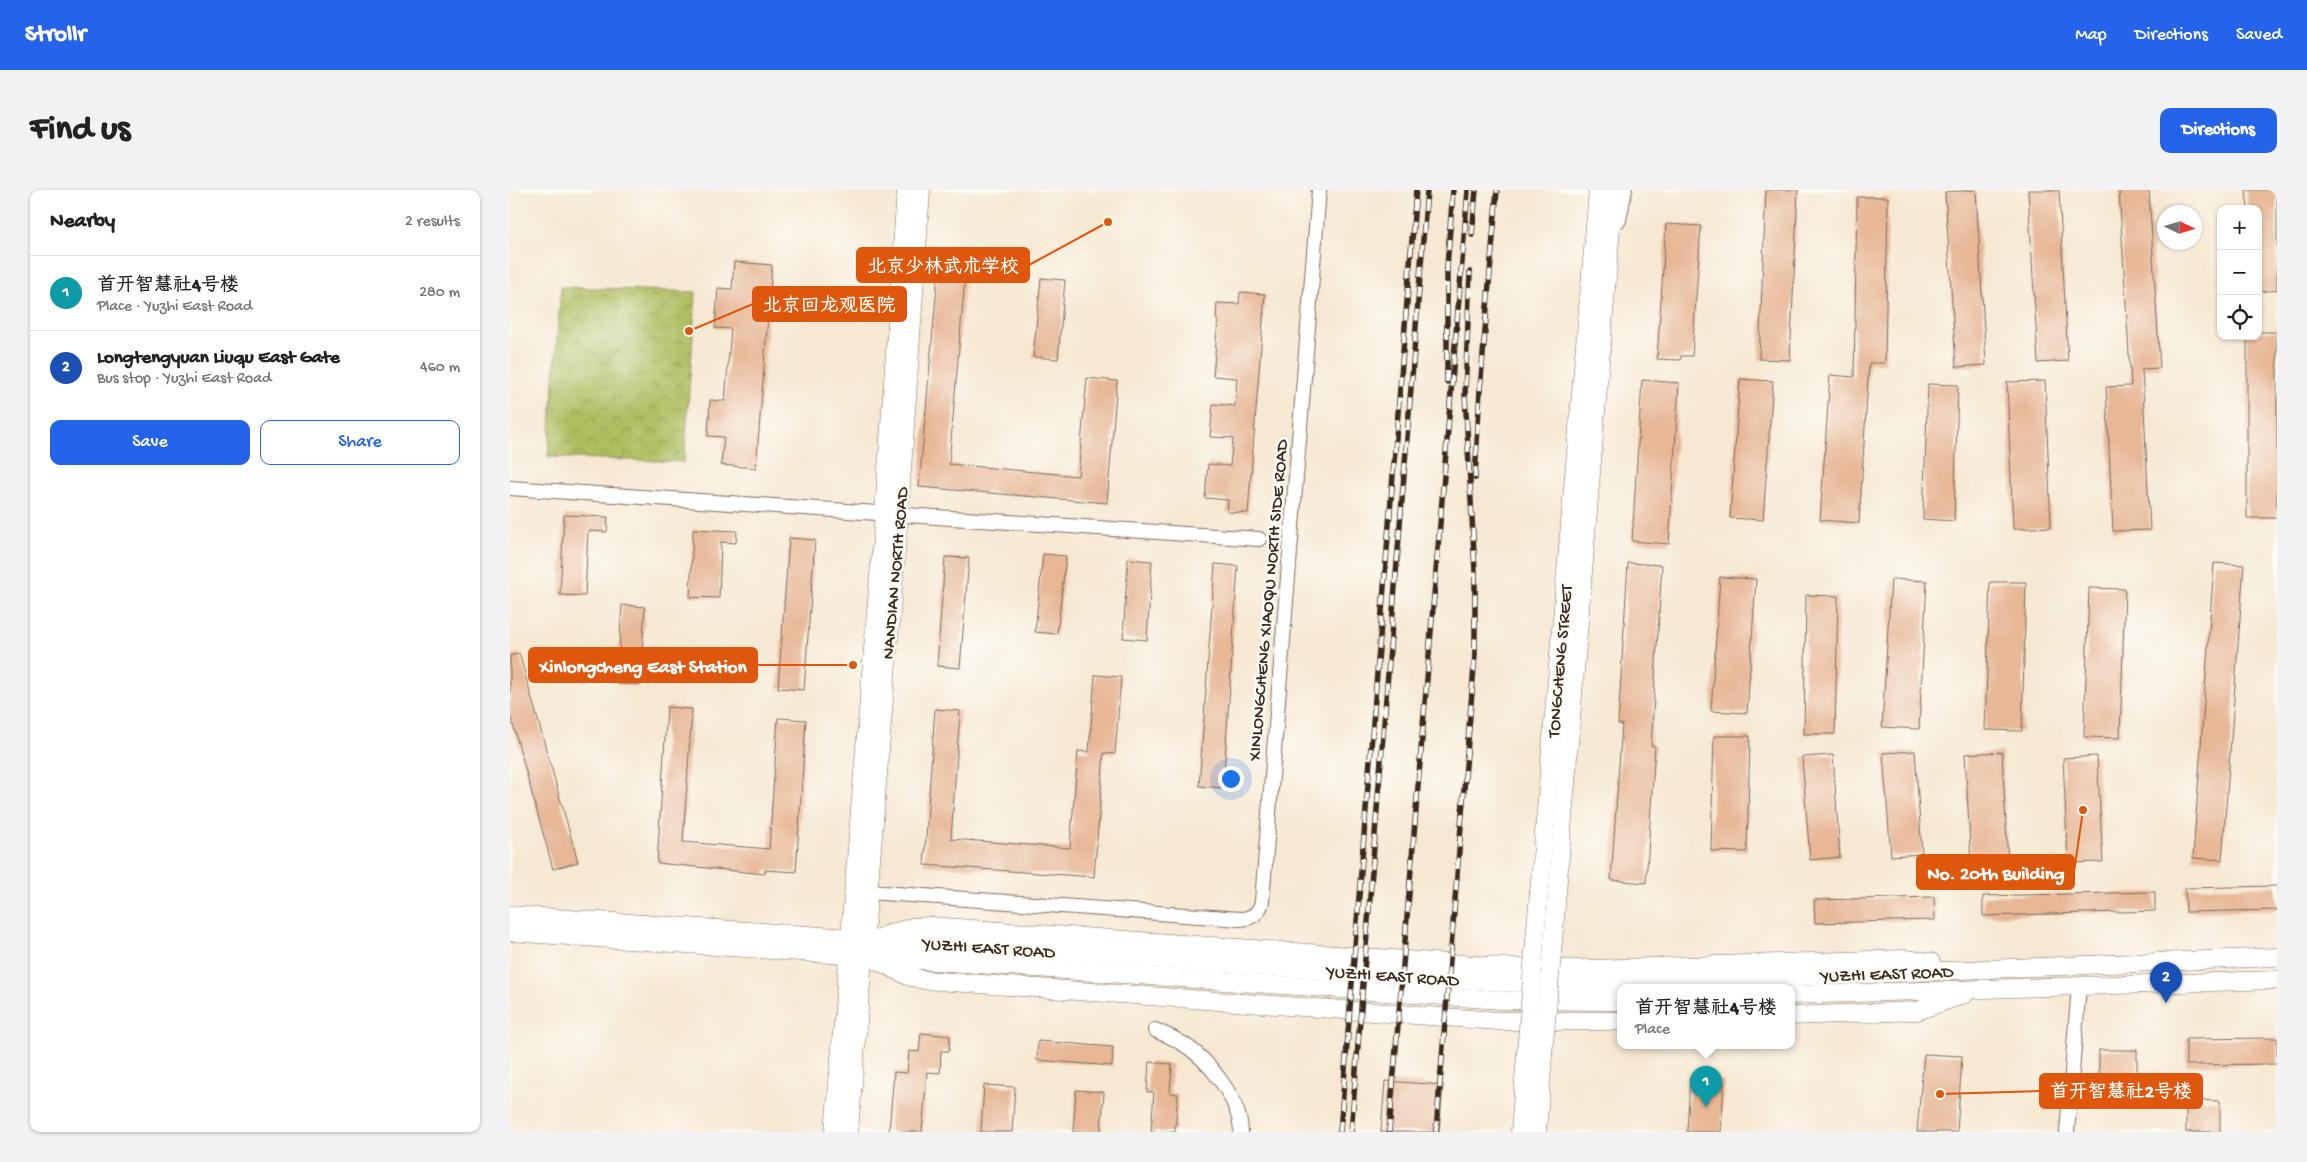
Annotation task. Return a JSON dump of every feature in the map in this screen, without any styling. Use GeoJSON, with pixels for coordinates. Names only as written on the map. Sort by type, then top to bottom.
{"type":"FeatureCollection","features":[{"type":"Feature","properties":{"kind":"main road","name":"NANDIAN NORTH ROAD"},"geometry":{"type":"LineString","coordinates":[[857,947],[869,892],[892,514],[906,190]]}},
{"type":"Feature","properties":{"kind":"main road","name":"NANDIAN NORTH ROAD"},"geometry":{"type":"LineString","coordinates":[[857,947],[892,514],[921,190]]}},
{"type":"Feature","properties":{"kind":"main road","name":"TONGCHENG STREET"},"geometry":{"type":"LineString","coordinates":[[1537,1132],[1535,1055],[1598,190]]}},
{"type":"Feature","properties":{"kind":"main road","name":"TONGCHENG STREET"},"geometry":{"type":"LineString","coordinates":[[1544,941],[1602,344],[1614,190]]}},
{"type":"Feature","properties":{"kind":"main road","name":"YUZHI EAST ROAD"},"geometry":{"type":"LineString","coordinates":[[510,915],[857,947],[1501,1000],[1617,1001]]}},
{"type":"Feature","properties":{"kind":"main road","name":"YUZHI EAST ROAD"},"geometry":{"type":"LineString","coordinates":[[510,932],[857,947],[1558,984],[2277,957]]}},
{"type":"Feature","properties":{"kind":"main road"},"geometry":{"type":"LineString","coordinates":[[857,947],[908,976],[924,980],[1499,1021],[1617,1020]]}},
{"type":"Feature","properties":{"kind":"main road"},"geometry":{"type":"LineString","coordinates":[[834,1132],[857,947]]}},
{"type":"Feature","properties":{"kind":"main road"},"geometry":{"type":"LineString","coordinates":[[849,1132],[857,947]]}},
{"type":"Feature","properties":{"kind":"main road","name":"YUZHI EAST ROAD"},"geometry":{"type":"LineString","coordinates":[[1795,995],[2277,980]]}},
{"type":"Feature","properties":{"kind":"main road"},"geometry":{"type":"LineString","coordinates":[[1795,1016],[1917,1012],[1972,991],[1987,989]]}},
{"type":"Feature","properties":{"kind":"main road","name":"TONGCHENG STREET"},"geometry":{"type":"LineString","coordinates":[[1520,1132],[1535,1055]]}},
{"type":"Feature","properties":{"kind":"street","name":"XINLONGCHENG XIAOQU NORTH SIDE ROAD"},"geometry":{"type":"LineString","coordinates":[[869,892],[1240,919],[1254,915],[1261,906],[1319,190]]}},
{"type":"Feature","properties":{"kind":"street"},"geometry":{"type":"LineString","coordinates":[[1602,344],[1614,288],[1620,213],[1625,190]]}},
{"type":"Feature","properties":{"kind":"street"},"geometry":{"type":"LineString","coordinates":[[510,488],[1259,538]]}},
{"type":"Feature","properties":{"kind":"street"},"geometry":{"type":"LineString","coordinates":[[2067,1132],[2079,986]]}},
{"type":"Feature","properties":{"kind":"street"},"geometry":{"type":"LineString","coordinates":[[1155,1030],[1180,1042],[1206,1062],[1237,1109],[1241,1132]]}},
{"type":"Feature","properties":{"kind":"green space"},"geometry":{"type":"Polygon","coordinates":[[[561,287],[696,292],[684,462],[548,457],[561,287]]]}},
{"type":"Feature","properties":{"kind":"building"},"geometry":{"type":"Polygon","coordinates":[[[1766,190],[1798,190],[1790,360],[1759,359],[1766,190]]]}},
{"type":"Feature","properties":{"kind":"building"},"geometry":{"type":"Polygon","coordinates":[[[1976,190],[1986,365],[1956,367],[1945,192],[1976,190]]]}},
{"type":"Feature","properties":{"kind":"building"},"geometry":{"type":"Polygon","coordinates":[[[2028,190],[2059,190],[2068,361],[2038,363],[2028,190]]]}},
{"type":"Feature","properties":{"kind":"building"},"geometry":{"type":"Polygon","coordinates":[[[2119,190],[2149,190],[2160,368],[2142,369],[2150,530],[2113,531],[2106,387],[2131,386],[2119,190]]]}},
{"type":"Feature","properties":{"kind":"building"},"geometry":{"type":"Polygon","coordinates":[[[2246,190],[2277,190],[2277,290],[2262,292],[2262,205],[2248,205],[2246,190]]]}},
{"type":"Feature","properties":{"kind":"building"},"geometry":{"type":"Polygon","coordinates":[[[1857,197],[1888,197],[1885,363],[1869,363],[1859,523],[1820,520],[1830,375],[1854,377],[1857,197]]]}},
{"type":"Feature","properties":{"kind":"building"},"geometry":{"type":"Polygon","coordinates":[[[1666,224],[1701,226],[1692,356],[1681,356],[1680,360],[1657,359],[1666,224]]]}},
{"type":"Feature","properties":{"kind":"building"},"geometry":{"type":"Polygon","coordinates":[[[734,262],[772,265],[756,468],[721,465],[724,437],[708,436],[710,400],[725,401],[731,329],[715,328],[718,288],[732,289],[734,262]]]}},
{"type":"Feature","properties":{"kind":"building"},"geometry":{"type":"Polygon","coordinates":[[[939,263],[966,266],[949,464],[1078,476],[1087,378],[1117,381],[1107,503],[919,487],[939,263]]]}},
{"type":"Feature","properties":{"kind":"building"},"geometry":{"type":"Polygon","coordinates":[[[1041,278],[1065,280],[1058,359],[1033,357],[1041,278]]]}},
{"type":"Feature","properties":{"kind":"building"},"geometry":{"type":"Polygon","coordinates":[[[1240,292],[1265,294],[1248,513],[1227,512],[1228,500],[1205,498],[1208,464],[1230,466],[1233,438],[1210,437],[1213,404],[1235,406],[1237,378],[1213,376],[1218,320],[1216,319],[1217,303],[1239,304],[1240,292]]]}},
{"type":"Feature","properties":{"kind":"building"},"geometry":{"type":"Polygon","coordinates":[[[2262,332],[2277,332],[2277,518],[2247,518],[2247,340],[2262,340],[2262,332]]]}},
{"type":"Feature","properties":{"kind":"building"},"geometry":{"type":"Polygon","coordinates":[[[1740,379],[1773,381],[1763,520],[1730,518],[1740,379]]]}},
{"type":"Feature","properties":{"kind":"building"},"geometry":{"type":"Polygon","coordinates":[[[1642,380],[1679,383],[1669,544],[1632,541],[1642,380]]]}},
{"type":"Feature","properties":{"kind":"building"},"geometry":{"type":"Polygon","coordinates":[[[2045,381],[2051,527],[2013,529],[2007,382],[2045,381]]]}},
{"type":"Feature","properties":{"kind":"building"},"geometry":{"type":"Polygon","coordinates":[[[1928,384],[1958,385],[1954,521],[1923,519],[1928,384]]]}},
{"type":"Feature","properties":{"kind":"building"},"geometry":{"type":"Polygon","coordinates":[[[564,515],[608,517],[607,532],[588,531],[585,596],[560,595],[564,515]]]}},
{"type":"Feature","properties":{"kind":"building"},"geometry":{"type":"Polygon","coordinates":[[[693,529],[737,531],[736,543],[721,542],[719,598],[690,597],[693,529]]]}},
{"type":"Feature","properties":{"kind":"building"},"geometry":{"type":"Polygon","coordinates":[[[789,538],[815,540],[804,690],[778,688],[789,538]]]}},
{"type":"Feature","properties":{"kind":"building"},"geometry":{"type":"Polygon","coordinates":[[[1043,554],[1066,556],[1057,634],[1035,632],[1043,554]]]}},
{"type":"Feature","properties":{"kind":"building"},"geometry":{"type":"Polygon","coordinates":[[[945,557],[969,558],[960,668],[937,666],[945,557]]]}},
{"type":"Feature","properties":{"kind":"building"},"geometry":{"type":"Polygon","coordinates":[[[1128,559],[1152,561],[1147,640],[1123,638],[1128,559]]]}},
{"type":"Feature","properties":{"kind":"building"},"geometry":{"type":"Polygon","coordinates":[[[1628,563],[1662,565],[1651,746],[1655,746],[1646,883],[1611,880],[1622,724],[1618,724],[1628,563]]]}},
{"type":"Feature","properties":{"kind":"building"},"geometry":{"type":"Polygon","coordinates":[[[2214,563],[2244,565],[2222,860],[2193,858],[2214,563]]]}},
{"type":"Feature","properties":{"kind":"building"},"geometry":{"type":"Polygon","coordinates":[[[1215,564],[1238,566],[1223,788],[1199,786],[1215,564]]]}},
{"type":"Feature","properties":{"kind":"building"},"geometry":{"type":"Polygon","coordinates":[[[1720,577],[1756,579],[1747,713],[1711,711],[1720,577]]]}},
{"type":"Feature","properties":{"kind":"building"},"geometry":{"type":"Polygon","coordinates":[[[1891,579],[1927,581],[1919,729],[1882,727],[1891,579]]]}},
{"type":"Feature","properties":{"kind":"building"},"geometry":{"type":"Polygon","coordinates":[[[1990,582],[2026,582],[2022,731],[1985,730],[1990,582]]]}},
{"type":"Feature","properties":{"kind":"building"},"geometry":{"type":"Polygon","coordinates":[[[2089,588],[2125,589],[2120,738],[2084,737],[2089,588]]]}},
{"type":"Feature","properties":{"kind":"building"},"geometry":{"type":"Polygon","coordinates":[[[1806,595],[1838,596],[1835,734],[1804,734],[1806,595]]]}},
{"type":"Feature","properties":{"kind":"building"},"geometry":{"type":"Polygon","coordinates":[[[622,605],[645,607],[640,685],[617,684],[622,605]]]}},
{"type":"Feature","properties":{"kind":"building"},"geometry":{"type":"Polygon","coordinates":[[[519,653],[578,862],[553,869],[510,714],[510,656],[519,653]]]}},
{"type":"Feature","properties":{"kind":"building"},"geometry":{"type":"Polygon","coordinates":[[[1095,675],[1121,677],[1115,754],[1104,753],[1094,877],[924,865],[935,709],[960,711],[951,839],[1070,848],[1078,751],[1089,752],[1095,675]]]}},
{"type":"Feature","properties":{"kind":"building"},"geometry":{"type":"Polygon","coordinates":[[[667,707],[692,709],[683,842],[769,849],[778,718],[806,720],[796,872],[765,870],[765,874],[657,863],[667,707]]]}},
{"type":"Feature","properties":{"kind":"building"},"geometry":{"type":"Polygon","coordinates":[[[1714,736],[1750,736],[1747,852],[1711,851],[1714,736]]]}},
{"type":"Feature","properties":{"kind":"building"},"geometry":{"type":"Polygon","coordinates":[[[1915,751],[1922,854],[1891,856],[1883,753],[1915,751]]]}},
{"type":"Feature","properties":{"kind":"building"},"geometry":{"type":"Polygon","coordinates":[[[2002,752],[2008,862],[1971,864],[1965,754],[2002,752]]]}},
{"type":"Feature","properties":{"kind":"building"},"geometry":{"type":"Polygon","coordinates":[[[1833,755],[1840,857],[1810,860],[1802,757],[1833,755]]]}},
{"type":"Feature","properties":{"kind":"building"},"geometry":{"type":"Polygon","coordinates":[[[2097,756],[2103,862],[2068,863],[2063,758],[2097,756]]]}},
{"type":"Feature","properties":{"kind":"building"},"geometry":{"type":"Polygon","coordinates":[[[2277,886],[2277,910],[2186,912],[2185,888],[2277,886]]]}},
{"type":"Feature","properties":{"kind":"building"},"geometry":{"type":"Polygon","coordinates":[[[2155,892],[2155,911],[1983,916],[1983,896],[2155,892]]]}},
{"type":"Feature","properties":{"kind":"building"},"geometry":{"type":"Polygon","coordinates":[[[1934,897],[1935,920],[1815,923],[1814,900],[1934,897]]]}},
{"type":"Feature","properties":{"kind":"building"},"geometry":{"type":"Polygon","coordinates":[[[921,1033],[950,1036],[949,1051],[941,1051],[940,1073],[927,1072],[922,1132],[889,1132],[894,1072],[907,1073],[909,1051],[919,1052],[921,1033]]]}},
{"type":"Feature","properties":{"kind":"building"},"geometry":{"type":"Polygon","coordinates":[[[2277,1038],[2277,1064],[2186,1065],[2186,1039],[2277,1038]]]}},
{"type":"Feature","properties":{"kind":"building"},"geometry":{"type":"Polygon","coordinates":[[[1038,1041],[1113,1047],[1112,1066],[1037,1060],[1038,1041]]]}},
{"type":"Feature","properties":{"kind":"building"},"geometry":{"type":"Polygon","coordinates":[[[2099,1050],[2137,1050],[2137,1074],[2099,1074],[2099,1050]]]}},
{"type":"Feature","properties":{"kind":"building"},"geometry":{"type":"Polygon","coordinates":[[[1924,1054],[1962,1056],[1957,1132],[1917,1132],[1924,1054]]]}},
{"type":"Feature","properties":{"kind":"building"},"geometry":{"type":"Polygon","coordinates":[[[1149,1062],[1172,1064],[1170,1093],[1178,1094],[1175,1132],[1151,1132],[1154,1092],[1147,1092],[1149,1062]]]}},
{"type":"Feature","properties":{"kind":"building"},"geometry":{"type":"Polygon","coordinates":[[[1690,1079],[1724,1081],[1721,1132],[1687,1132],[1690,1079]]]}},
{"type":"Feature","properties":{"kind":"building"},"geometry":{"type":"Polygon","coordinates":[[[1385,1081],[1443,1085],[1439,1132],[1381,1132],[1385,1081]]]}},
{"type":"Feature","properties":{"kind":"building"},"geometry":{"type":"Polygon","coordinates":[[[984,1085],[1015,1087],[1012,1132],[981,1132],[984,1085]]]}},
{"type":"Feature","properties":{"kind":"building"},"geometry":{"type":"Polygon","coordinates":[[[1076,1090],[1104,1092],[1101,1132],[1073,1132],[1076,1090]]]}},
{"type":"Feature","properties":{"kind":"building"},"geometry":{"type":"Polygon","coordinates":[[[2186,1100],[2220,1101],[2220,1132],[2186,1132],[2186,1100]]]}},
{"type":"Feature","properties":{"kind":"railway"},"geometry":{"type":"LineString","coordinates":[[1340,1132],[1416,190]]}},
{"type":"Feature","properties":{"kind":"railway"},"geometry":{"type":"LineString","coordinates":[[1351,1132],[1427,190]]}},
{"type":"Feature","properties":{"kind":"railway"},"geometry":{"type":"LineString","coordinates":[[1447,382],[1447,267],[1453,190]]}},
{"type":"Feature","properties":{"kind":"railway"},"geometry":{"type":"LineString","coordinates":[[1389,1132],[1468,190]]}},
{"type":"Feature","properties":{"kind":"railway"},"geometry":{"type":"LineString","coordinates":[[1472,235],[1476,190]]}},
{"type":"Feature","properties":{"kind":"railway"},"geometry":{"type":"LineString","coordinates":[[1475,478],[1480,390],[1497,190]]}},
{"type":"Feature","properties":{"kind":"railway"},"geometry":{"type":"LineString","coordinates":[[1436,1132],[1475,655],[1475,571],[1465,394],[1470,272]]}},
{"type":"Feature","properties":{"kind":"place","name":"北京少林武术学校"},"geometry":{"type":"Point","coordinates":[1108,222]}},
{"type":"Feature","properties":{"kind":"place","name":"北京回龙观医院"},"geometry":{"type":"Point","coordinates":[689,331]}},
{"type":"Feature","properties":{"kind":"place","name":"Xinlongcheng East Station"},"geometry":{"type":"Point","coordinates":[853,665]}},
{"type":"Feature","properties":{"kind":"place","name":"No. 20th Building"},"geometry":{"type":"Point","coordinates":[2083,810]}},
{"type":"Feature","properties":{"kind":"place","name":"Longtengyuan Liuqu East Gate"},"geometry":{"type":"Point","coordinates":[2166,1003]}},
{"type":"Feature","properties":{"kind":"place","name":"首开智慧社2号楼"},"geometry":{"type":"Point","coordinates":[1940,1094]}},
{"type":"Feature","properties":{"kind":"place","name":"首开智慧社4号楼"},"geometry":{"type":"Point","coordinates":[1706,1107]}}]}
